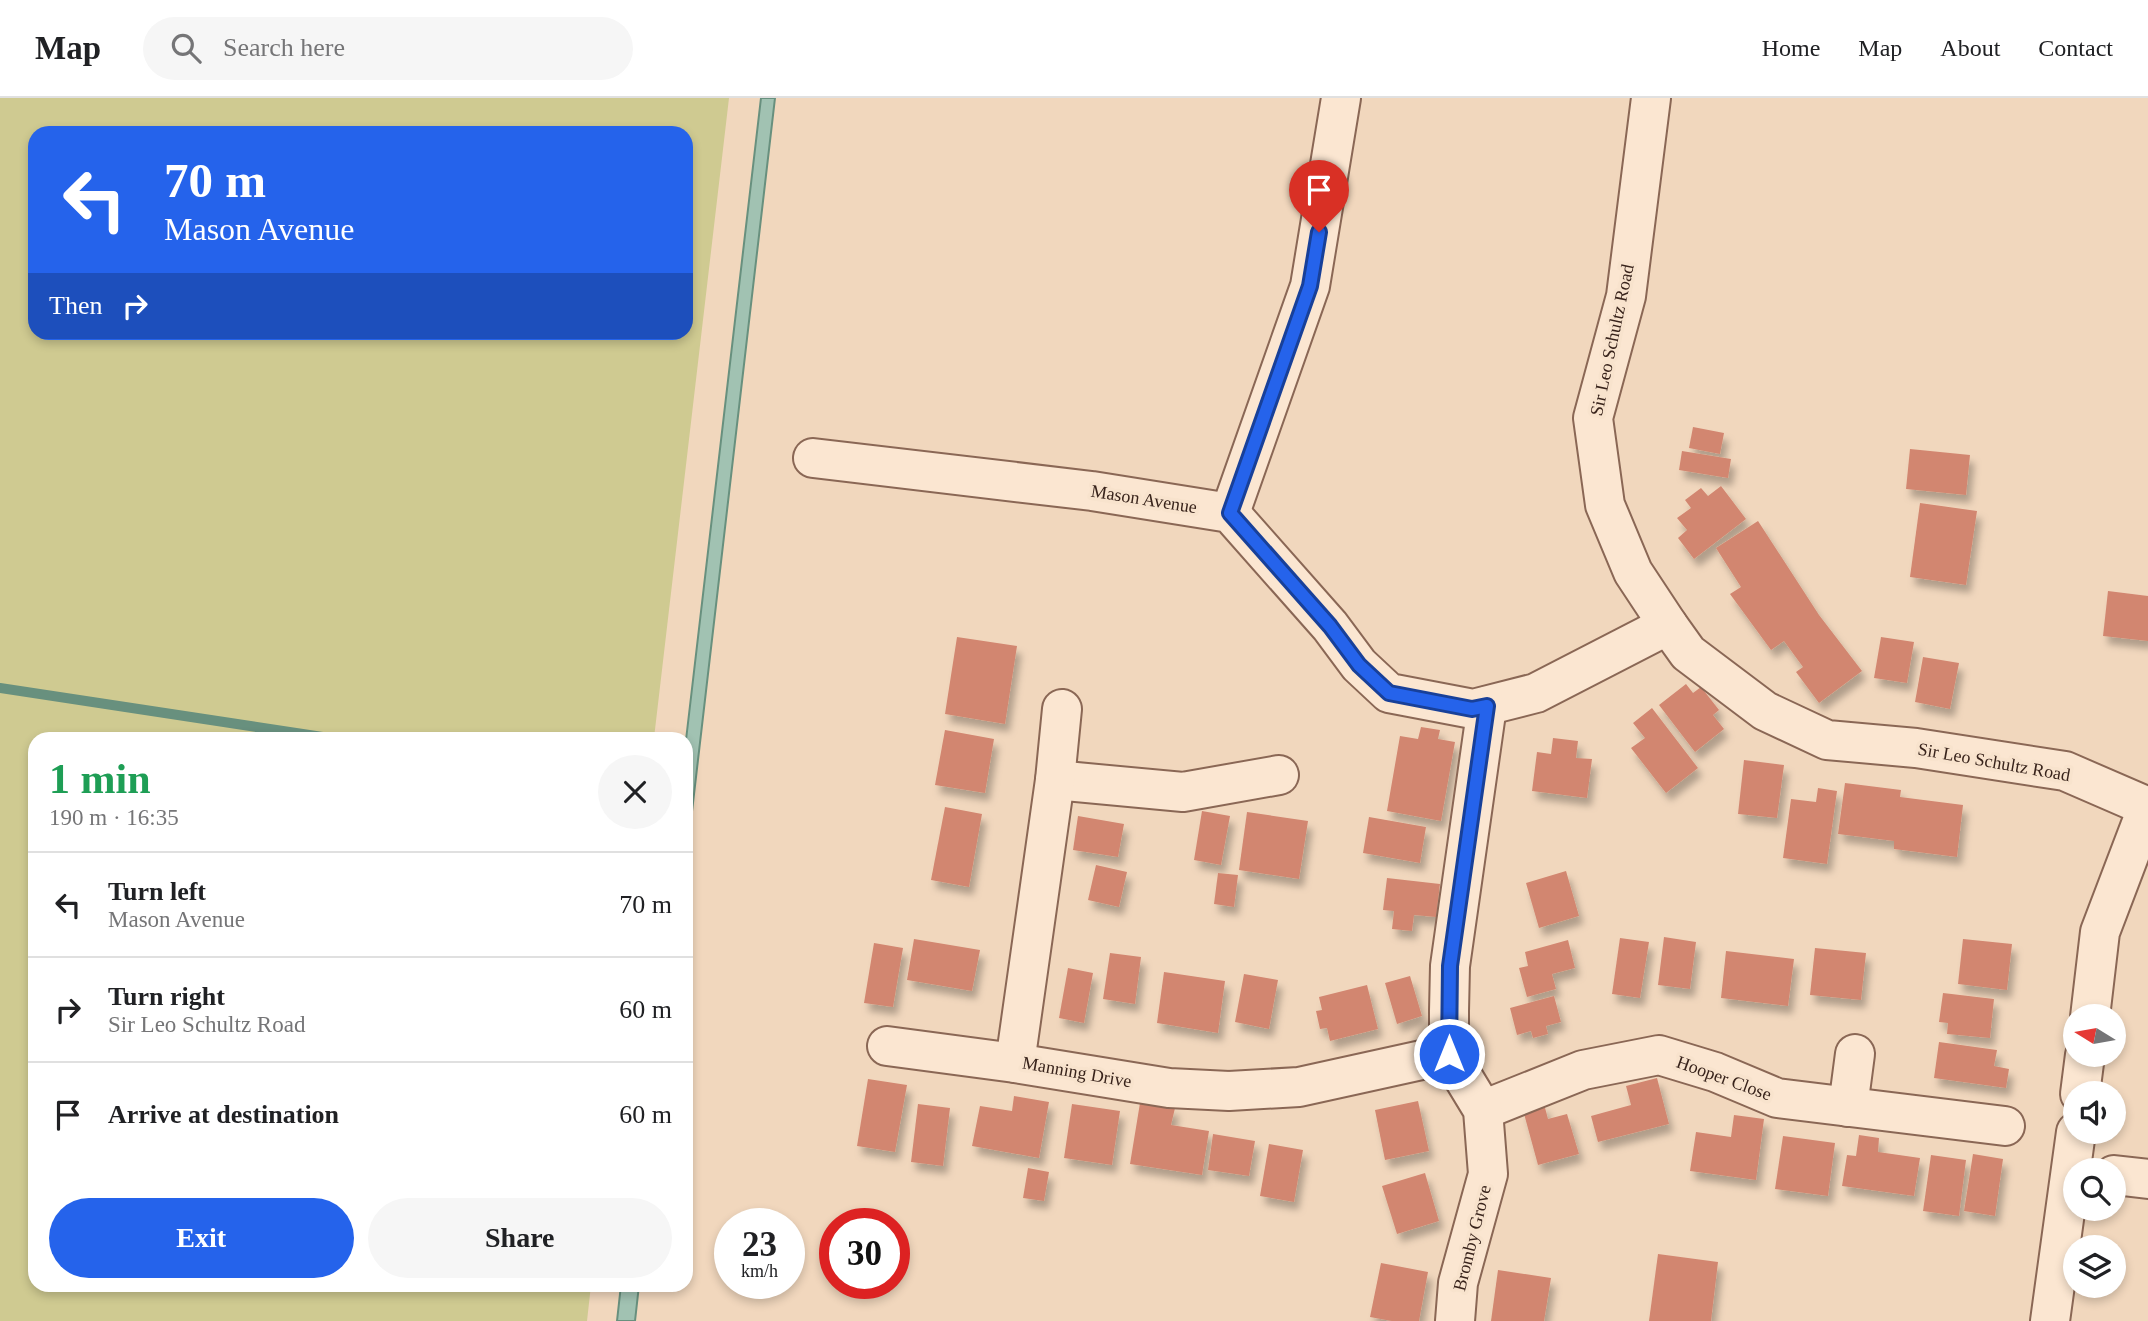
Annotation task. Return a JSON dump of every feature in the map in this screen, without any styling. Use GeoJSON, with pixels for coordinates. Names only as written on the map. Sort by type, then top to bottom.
{"type":"FeatureCollection","features":[{"type":"Feature","properties":{"kind":"street"},"geometry":{"type":"LineString","coordinates":[[1341,98],[1310,286],[1230,513],[1330,626],[1359,665],[1389,693],[1472,709],[1487,706],[1536,693],[1668,625]]}},
{"type":"Feature","properties":{"kind":"street","name":"Sir Leo Schultz Road"},"geometry":{"type":"LineString","coordinates":[[1651,98],[1626,296],[1593,418],[1605,505],[1633,572],[1668,625],[1688,653],[1765,711],[1827,740],[1916,748],[2065,771],[2148,806]]}},
{"type":"Feature","properties":{"kind":"street","name":"Mason Avenue"},"geometry":{"type":"LineString","coordinates":[[813,458],[1092,491],[1230,513]]}},
{"type":"Feature","properties":{"kind":"street"},"geometry":{"type":"LineString","coordinates":[[1449,1054],[1450,966],[1487,706]]}},
{"type":"Feature","properties":{"kind":"street","name":"Manning Drive"},"geometry":{"type":"LineString","coordinates":[[1062,709],[1055,780],[1015,1063],[1169,1088],[1230,1091],[1299,1087],[1449,1054]]}},
{"type":"Feature","properties":{"kind":"street"},"geometry":{"type":"LineString","coordinates":[[1055,780],[1183,792],[1279,775]]}},
{"type":"Feature","properties":{"kind":"street"},"geometry":{"type":"LineString","coordinates":[[2091,1004],[2099,932],[2148,806]]}},
{"type":"Feature","properties":{"kind":"street"},"geometry":{"type":"LineString","coordinates":[[887,1046],[1015,1063]]}},
{"type":"Feature","properties":{"kind":"street","name":"Bromby Grove"},"geometry":{"type":"LineString","coordinates":[[1449,1054],[1483,1110],[1488,1174],[1458,1283],[1455,1321]]}},
{"type":"Feature","properties":{"kind":"street"},"geometry":{"type":"LineString","coordinates":[[1848,1107],[1855,1054]]}},
{"type":"Feature","properties":{"kind":"street","name":"Hooper Close"},"geometry":{"type":"LineString","coordinates":[[1483,1110],[1583,1070],[1658,1055],[1715,1072],[1777,1098],[2005,1126]]}},
{"type":"Feature","properties":{"kind":"street"},"geometry":{"type":"LineString","coordinates":[[2126,1176],[2148,1179]]}},
{"type":"Feature","properties":{"kind":"street"},"geometry":{"type":"LineString","coordinates":[[2050,1321],[2065,1221]]}},
{"type":"Feature","properties":{"kind":"shaded area"},"geometry":{"type":"Polygon","coordinates":[[[0,98],[729,98],[655,732],[28,732],[28,1292],[590,1292],[587,1321],[0,1321],[0,98]]]}},
{"type":"Feature","properties":{"kind":"shaded area"},"geometry":{"type":"Polygon","coordinates":[[[761,98],[775,98],[693,803],[693,732],[687,732],[761,98]]]}},
{"type":"Feature","properties":{"kind":"shaded area"},"geometry":{"type":"Polygon","coordinates":[[[620,1292],[638,1292],[635,1321],[617,1321],[620,1292]]]}},
{"type":"Feature","properties":{"kind":"building"},"geometry":{"type":"Polygon","coordinates":[[[1693,427],[1724,433],[1720,454],[1689,448],[1693,427]]]}},
{"type":"Feature","properties":{"kind":"building"},"geometry":{"type":"Polygon","coordinates":[[[1910,449],[1970,455],[1966,495],[1906,489],[1910,449]]]}},
{"type":"Feature","properties":{"kind":"building"},"geometry":{"type":"Polygon","coordinates":[[[1682,451],[1731,459],[1728,478],[1679,470],[1682,451]]]}},
{"type":"Feature","properties":{"kind":"building"},"geometry":{"type":"Polygon","coordinates":[[[1721,486],[1746,519],[1694,559],[1678,538],[1687,530],[1677,518],[1691,508],[1685,500],[1701,488],[1708,496],[1721,486]]]}},
{"type":"Feature","properties":{"kind":"building"},"geometry":{"type":"Polygon","coordinates":[[[1920,503],[1977,511],[1966,585],[1910,577],[1920,503]]]}},
{"type":"Feature","properties":{"kind":"building"},"geometry":{"type":"Polygon","coordinates":[[[1758,521],[1819,615],[1862,671],[1819,703],[1796,672],[1803,667],[1784,641],[1771,650],[1730,594],[1741,587],[1716,548],[1758,521]]]}},
{"type":"Feature","properties":{"kind":"building"},"geometry":{"type":"Polygon","coordinates":[[[2108,591],[2148,596],[2148,641],[2103,636],[2108,591]]]}},
{"type":"Feature","properties":{"kind":"building"},"geometry":{"type":"Polygon","coordinates":[[[957,637],[1017,646],[1005,724],[945,714],[957,637]]]}},
{"type":"Feature","properties":{"kind":"building"},"geometry":{"type":"Polygon","coordinates":[[[1881,637],[1914,642],[1907,683],[1874,678],[1881,637]]]}},
{"type":"Feature","properties":{"kind":"building"},"geometry":{"type":"Polygon","coordinates":[[[1923,657],[1959,663],[1950,709],[1915,702],[1923,657]]]}},
{"type":"Feature","properties":{"kind":"building"},"geometry":{"type":"Polygon","coordinates":[[[1686,684],[1693,693],[1701,687],[1719,710],[1713,715],[1724,729],[1695,752],[1659,705],[1686,684]]]}},
{"type":"Feature","properties":{"kind":"building"},"geometry":{"type":"Polygon","coordinates":[[[1652,708],[1698,768],[1666,793],[1631,748],[1645,738],[1633,723],[1652,708]]]}},
{"type":"Feature","properties":{"kind":"building"},"geometry":{"type":"Polygon","coordinates":[[[1421,727],[1440,730],[1438,739],[1455,742],[1441,821],[1387,811],[1400,736],[1418,739],[1421,727]]]}},
{"type":"Feature","properties":{"kind":"building"},"geometry":{"type":"Polygon","coordinates":[[[945,730],[994,739],[985,793],[935,785],[945,730]]]}},
{"type":"Feature","properties":{"kind":"building"},"geometry":{"type":"Polygon","coordinates":[[[1553,738],[1578,741],[1576,758],[1592,759],[1587,798],[1532,791],[1537,752],[1551,754],[1553,738]]]}},
{"type":"Feature","properties":{"kind":"building"},"geometry":{"type":"Polygon","coordinates":[[[1744,760],[1784,765],[1777,818],[1738,814],[1744,760]]]}},
{"type":"Feature","properties":{"kind":"building"},"geometry":{"type":"Polygon","coordinates":[[[1845,783],[1901,790],[1900,797],[1963,805],[1957,857],[1894,849],[1894,841],[1838,834],[1845,783]]]}},
{"type":"Feature","properties":{"kind":"building"},"geometry":{"type":"Polygon","coordinates":[[[1818,788],[1837,791],[1827,864],[1783,858],[1791,799],[1816,802],[1818,788]]]}},
{"type":"Feature","properties":{"kind":"building"},"geometry":{"type":"Polygon","coordinates":[[[945,807],[982,814],[969,887],[931,880],[945,807]]]}},
{"type":"Feature","properties":{"kind":"building"},"geometry":{"type":"Polygon","coordinates":[[[1202,811],[1230,816],[1221,865],[1194,860],[1202,811]]]}},
{"type":"Feature","properties":{"kind":"building"},"geometry":{"type":"Polygon","coordinates":[[[1247,812],[1308,821],[1299,879],[1239,870],[1247,812]]]}},
{"type":"Feature","properties":{"kind":"building"},"geometry":{"type":"Polygon","coordinates":[[[1078,816],[1124,824],[1118,857],[1073,850],[1078,816]]]}},
{"type":"Feature","properties":{"kind":"building"},"geometry":{"type":"Polygon","coordinates":[[[1369,817],[1426,827],[1420,863],[1363,853],[1369,817]]]}},
{"type":"Feature","properties":{"kind":"building"},"geometry":{"type":"Polygon","coordinates":[[[1096,865],[1127,872],[1119,907],[1088,900],[1096,865]]]}},
{"type":"Feature","properties":{"kind":"building"},"geometry":{"type":"Polygon","coordinates":[[[1566,871],[1579,916],[1539,928],[1526,883],[1566,871]]]}},
{"type":"Feature","properties":{"kind":"building"},"geometry":{"type":"Polygon","coordinates":[[[1218,873],[1238,875],[1234,907],[1214,904],[1218,873]]]}},
{"type":"Feature","properties":{"kind":"building"},"geometry":{"type":"Polygon","coordinates":[[[1387,878],[1440,884],[1436,917],[1414,915],[1412,931],[1392,929],[1394,911],[1383,910],[1387,878]]]}},
{"type":"Feature","properties":{"kind":"building"},"geometry":{"type":"Polygon","coordinates":[[[1664,937],[1696,942],[1690,989],[1658,985],[1664,937]]]}},
{"type":"Feature","properties":{"kind":"building"},"geometry":{"type":"Polygon","coordinates":[[[1620,938],[1649,942],[1640,998],[1612,994],[1620,938]]]}},
{"type":"Feature","properties":{"kind":"building"},"geometry":{"type":"Polygon","coordinates":[[[914,939],[980,950],[972,991],[907,980],[914,939]]]}},
{"type":"Feature","properties":{"kind":"building"},"geometry":{"type":"Polygon","coordinates":[[[1963,939],[2012,944],[2007,990],[1958,984],[1963,939]]]}},
{"type":"Feature","properties":{"kind":"building"},"geometry":{"type":"Polygon","coordinates":[[[1568,940],[1575,968],[1552,974],[1556,989],[1527,997],[1519,968],[1528,966],[1525,952],[1568,940]]]}},
{"type":"Feature","properties":{"kind":"building"},"geometry":{"type":"Polygon","coordinates":[[[874,943],[903,948],[893,1007],[864,1003],[874,943]]]}},
{"type":"Feature","properties":{"kind":"building"},"geometry":{"type":"Polygon","coordinates":[[[1815,948],[1866,953],[1861,1000],[1810,995],[1815,948]]]}},
{"type":"Feature","properties":{"kind":"building"},"geometry":{"type":"Polygon","coordinates":[[[1726,951],[1794,959],[1788,1006],[1721,998],[1726,951]]]}},
{"type":"Feature","properties":{"kind":"building"},"geometry":{"type":"Polygon","coordinates":[[[1110,953],[1141,957],[1135,1004],[1103,999],[1110,953]]]}},
{"type":"Feature","properties":{"kind":"building"},"geometry":{"type":"Polygon","coordinates":[[[1068,968],[1093,973],[1084,1023],[1059,1018],[1068,968]]]}},
{"type":"Feature","properties":{"kind":"building"},"geometry":{"type":"Polygon","coordinates":[[[1164,972],[1225,981],[1218,1033],[1157,1023],[1164,972]]]}},
{"type":"Feature","properties":{"kind":"building"},"geometry":{"type":"Polygon","coordinates":[[[1244,974],[1278,980],[1269,1029],[1235,1022],[1244,974]]]}},
{"type":"Feature","properties":{"kind":"building"},"geometry":{"type":"Polygon","coordinates":[[[1410,976],[1422,1016],[1397,1024],[1385,983],[1410,976]]]}},
{"type":"Feature","properties":{"kind":"building"},"geometry":{"type":"Polygon","coordinates":[[[1367,985],[1378,1029],[1330,1041],[1327,1028],[1320,1029],[1316,1011],[1322,1010],[1319,997],[1367,985]]]}},
{"type":"Feature","properties":{"kind":"building"},"geometry":{"type":"Polygon","coordinates":[[[1943,993],[1994,999],[1990,1038],[1947,1034],[1948,1023],[1939,1022],[1943,993]]]}},
{"type":"Feature","properties":{"kind":"building"},"geometry":{"type":"Polygon","coordinates":[[[1554,996],[1561,1022],[1546,1026],[1548,1034],[1533,1038],[1531,1031],[1517,1035],[1510,1008],[1554,996]]]}},
{"type":"Feature","properties":{"kind":"building"},"geometry":{"type":"Polygon","coordinates":[[[1939,1042],[1997,1050],[1994,1066],[2009,1069],[2006,1088],[1934,1078],[1939,1042]]]}},
{"type":"Feature","properties":{"kind":"building"},"geometry":{"type":"Polygon","coordinates":[[[1657,1078],[1669,1124],[1598,1142],[1591,1116],[1631,1105],[1626,1086],[1657,1078]]]}},
{"type":"Feature","properties":{"kind":"building"},"geometry":{"type":"Polygon","coordinates":[[[868,1079],[907,1085],[895,1152],[857,1146],[868,1079]]]}},
{"type":"Feature","properties":{"kind":"building"},"geometry":{"type":"Polygon","coordinates":[[[1014,1096],[1049,1102],[1039,1158],[972,1146],[980,1106],[1012,1111],[1014,1096]]]}},
{"type":"Feature","properties":{"kind":"building"},"geometry":{"type":"Polygon","coordinates":[[[1418,1101],[1429,1151],[1385,1160],[1375,1110],[1418,1101]]]}},
{"type":"Feature","properties":{"kind":"building"},"geometry":{"type":"Polygon","coordinates":[[[1140,1103],[1175,1108],[1171,1125],[1209,1131],[1202,1175],[1130,1164],[1140,1103]]]}},
{"type":"Feature","properties":{"kind":"building"},"geometry":{"type":"Polygon","coordinates":[[[918,1104],[950,1108],[943,1166],[911,1162],[918,1104]]]}},
{"type":"Feature","properties":{"kind":"building"},"geometry":{"type":"Polygon","coordinates":[[[1072,1104],[1120,1111],[1112,1165],[1064,1158],[1072,1104]]]}},
{"type":"Feature","properties":{"kind":"building"},"geometry":{"type":"Polygon","coordinates":[[[1544,1104],[1548,1119],[1567,1114],[1579,1154],[1538,1165],[1523,1110],[1544,1104]]]}},
{"type":"Feature","properties":{"kind":"building"},"geometry":{"type":"Polygon","coordinates":[[[1734,1115],[1764,1119],[1756,1180],[1690,1171],[1696,1132],[1731,1137],[1734,1115]]]}},
{"type":"Feature","properties":{"kind":"building"},"geometry":{"type":"Polygon","coordinates":[[[1213,1134],[1255,1141],[1249,1176],[1208,1170],[1213,1134]]]}},
{"type":"Feature","properties":{"kind":"building"},"geometry":{"type":"Polygon","coordinates":[[[1859,1135],[1879,1138],[1878,1152],[1920,1158],[1914,1196],[1842,1186],[1847,1155],[1856,1156],[1859,1135]]]}},
{"type":"Feature","properties":{"kind":"building"},"geometry":{"type":"Polygon","coordinates":[[[1783,1136],[1835,1143],[1828,1196],[1775,1189],[1783,1136]]]}},
{"type":"Feature","properties":{"kind":"building"},"geometry":{"type":"Polygon","coordinates":[[[1269,1144],[1303,1150],[1294,1202],[1260,1196],[1269,1144]]]}},
{"type":"Feature","properties":{"kind":"building"},"geometry":{"type":"Polygon","coordinates":[[[1973,1154],[2003,1159],[1995,1216],[1964,1211],[1973,1154]]]}},
{"type":"Feature","properties":{"kind":"building"},"geometry":{"type":"Polygon","coordinates":[[[1931,1155],[1966,1160],[1959,1216],[1923,1211],[1931,1155]]]}},
{"type":"Feature","properties":{"kind":"building"},"geometry":{"type":"Polygon","coordinates":[[[1028,1168],[1049,1172],[1044,1201],[1023,1198],[1028,1168]]]}},
{"type":"Feature","properties":{"kind":"building"},"geometry":{"type":"Polygon","coordinates":[[[1425,1173],[1439,1221],[1397,1234],[1382,1186],[1425,1173]]]}},
{"type":"Feature","properties":{"kind":"building"},"geometry":{"type":"Polygon","coordinates":[[[1658,1254],[1718,1262],[1711,1321],[1649,1321],[1658,1254]]]}},
{"type":"Feature","properties":{"kind":"building"},"geometry":{"type":"Polygon","coordinates":[[[1381,1263],[1428,1272],[1419,1321],[1392,1321],[1370,1317],[1381,1263]]]}},
{"type":"Feature","properties":{"kind":"building"},"geometry":{"type":"Polygon","coordinates":[[[1498,1270],[1551,1278],[1544,1321],[1491,1321],[1498,1270]]]}},
{"type":"Feature","properties":{"kind":"waterway"},"geometry":{"type":"LineString","coordinates":[[0,688],[290,732]]}},
{"type":"Feature","properties":{"kind":"route"},"geometry":{"type":"LineString","coordinates":[[1319,232],[1310,286],[1230,513],[1330,626],[1359,665],[1389,693],[1472,709],[1487,706],[1450,966],[1449,1054]]}}]}
